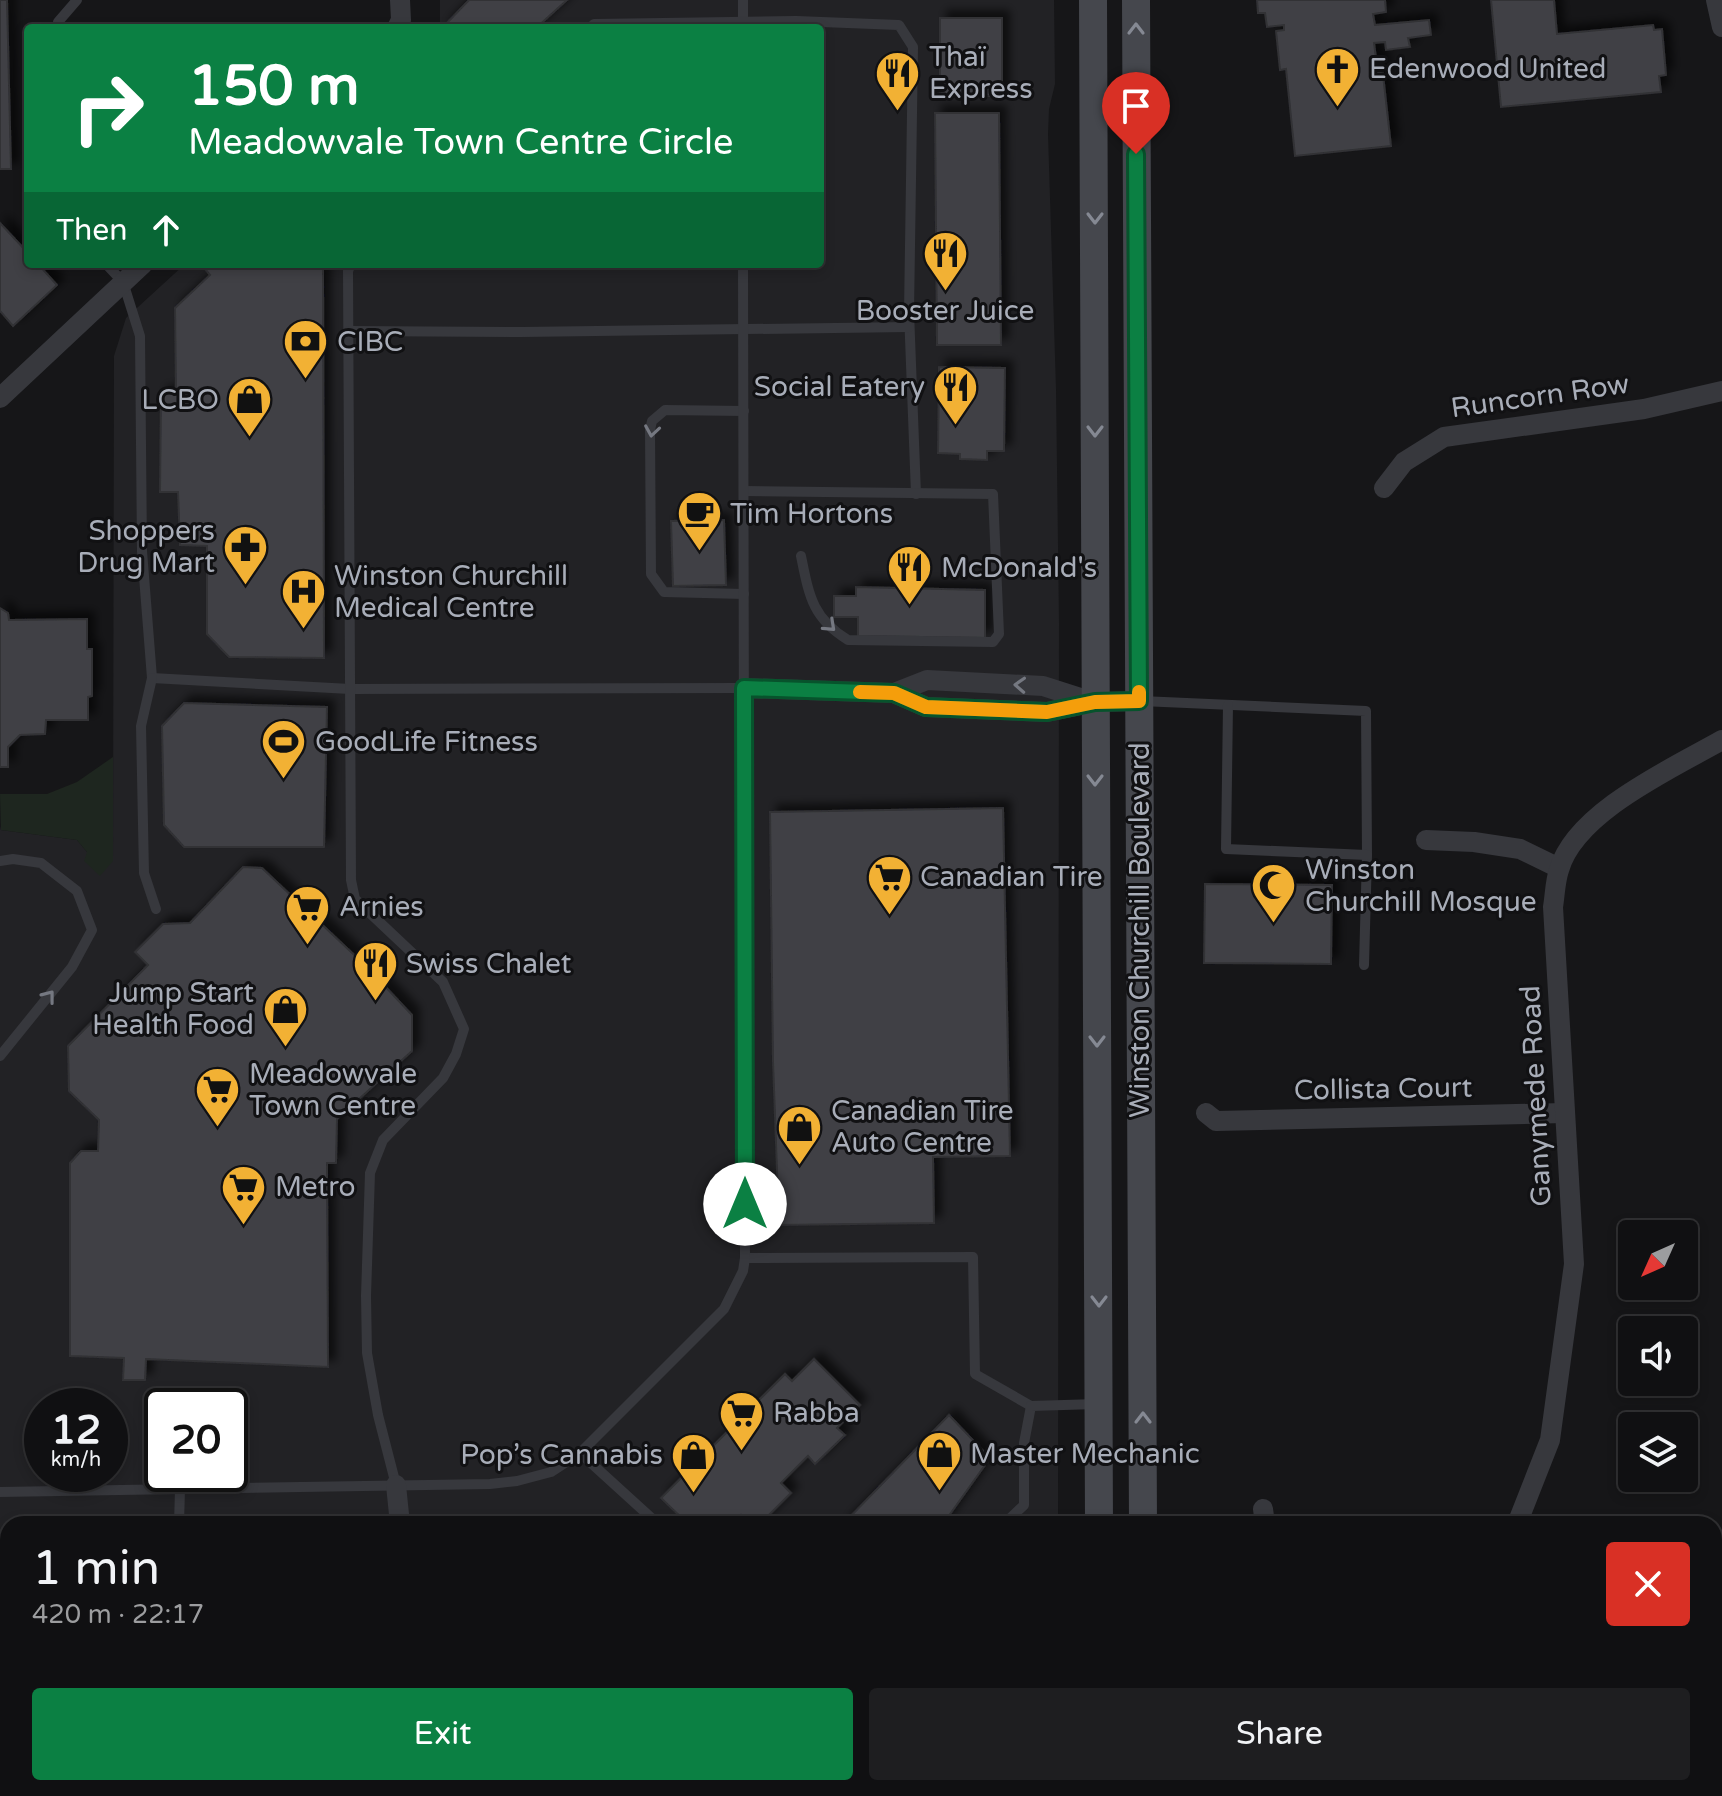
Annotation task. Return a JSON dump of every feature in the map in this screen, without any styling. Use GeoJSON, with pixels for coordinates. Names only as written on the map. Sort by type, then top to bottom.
{"type":"FeatureCollection","features":[{"type":"Feature","properties":{"kind":"main road","name":"Winston Churchill Boulevard"},"geometry":{"type":"LineString","coordinates":[[1093,0],[1099,1516]]}},
{"type":"Feature","properties":{"kind":"main road","name":"Winston Churchill Boulevard"},"geometry":{"type":"LineString","coordinates":[[1136,0],[1143,1516]]}},
{"type":"Feature","properties":{"kind":"street"},"geometry":{"type":"LineString","coordinates":[[1716,0],[1722,27]]}},
{"type":"Feature","properties":{"kind":"street"},"geometry":{"type":"LineString","coordinates":[[0,398],[139,268]]}},
{"type":"Feature","properties":{"kind":"street","name":"Runcorn Row"},"geometry":{"type":"LineString","coordinates":[[1384,488],[1404,462],[1444,437],[1644,409],[1722,391]]}},
{"type":"Feature","properties":{"kind":"street"},"geometry":{"type":"LineString","coordinates":[[744,688],[894,693],[926,707],[1047,712],[1095,702],[1139,701]]}},
{"type":"Feature","properties":{"kind":"street","name":"Ganymede Road"},"geometry":{"type":"LineString","coordinates":[[1520,1516],[1550,1440],[1574,1264],[1553,907],[1559,868],[1594,818],[1619,799],[1722,740]]}},
{"type":"Feature","properties":{"kind":"street"},"geometry":{"type":"LineString","coordinates":[[1426,840],[1474,842],[1520,849],[1559,868]]}},
{"type":"Feature","properties":{"kind":"street","name":"Collista Court"},"geometry":{"type":"LineString","coordinates":[[1206,1113],[1216,1121],[1564,1113]]}},
{"type":"Feature","properties":{"kind":"street"},"geometry":{"type":"LineString","coordinates":[[396,1485],[399,1516]]}},
{"type":"Feature","properties":{"kind":"lane"},"geometry":{"type":"LineString","coordinates":[[58,24],[77,0]]}},
{"type":"Feature","properties":{"kind":"lane"},"geometry":{"type":"LineString","coordinates":[[743,0],[743,24]]}},
{"type":"Feature","properties":{"kind":"lane"},"geometry":{"type":"LineString","coordinates":[[764,24],[796,21],[899,25],[913,47],[909,327],[916,494]]}},
{"type":"Feature","properties":{"kind":"lane"},"geometry":{"type":"LineString","coordinates":[[110,268],[123,282],[140,336],[142,551],[152,678],[141,726],[144,873],[156,909]]}},
{"type":"Feature","properties":{"kind":"lane"},"geometry":{"type":"LineString","coordinates":[[349,268],[351,880],[355,899],[443,982],[464,1029],[456,1054],[443,1078],[383,1140],[370,1173],[367,1353],[378,1415],[396,1485]]}},
{"type":"Feature","properties":{"kind":"lane"},"geometry":{"type":"LineString","coordinates":[[248,1488],[490,1484],[551,1472],[580,1453],[724,1309],[743,1271],[743,268]]}},
{"type":"Feature","properties":{"kind":"lane"},"geometry":{"type":"LineString","coordinates":[[349,331],[909,327]]}},
{"type":"Feature","properties":{"kind":"lane"},"geometry":{"type":"LineString","coordinates":[[744,411],[665,410],[652,421],[650,444],[653,579],[664,592],[744,594]]}},
{"type":"Feature","properties":{"kind":"lane"},"geometry":{"type":"LineString","coordinates":[[744,491],[993,494],[999,634],[993,642],[848,640],[831,629],[815,610],[801,556]]}},
{"type":"Feature","properties":{"kind":"lane"},"geometry":{"type":"LineString","coordinates":[[152,678],[350,689],[744,688]]}},
{"type":"Feature","properties":{"kind":"lane"},"geometry":{"type":"LineString","coordinates":[[1139,701],[1366,711],[1364,965]]}},
{"type":"Feature","properties":{"kind":"lane"},"geometry":{"type":"LineString","coordinates":[[1228,705],[1226,849],[1367,855]]}},
{"type":"Feature","properties":{"kind":"lane"},"geometry":{"type":"LineString","coordinates":[[0,861],[13,859],[41,863],[77,891],[92,930],[72,967],[0,1056]]}},
{"type":"Feature","properties":{"kind":"lane"},"geometry":{"type":"LineString","coordinates":[[745,1258],[973,1257],[975,1374],[1031,1406],[1099,1404]]}},
{"type":"Feature","properties":{"kind":"lane"},"geometry":{"type":"LineString","coordinates":[[1012,1516],[1024,1505],[1024,1443],[1031,1406]]}},
{"type":"Feature","properties":{"kind":"lane"},"geometry":{"type":"LineString","coordinates":[[580,1453],[649,1516]]}},
{"type":"Feature","properties":{"kind":"lane"},"geometry":{"type":"LineString","coordinates":[[0,1492],[144,1490]]}},
{"type":"Feature","properties":{"kind":"lane"},"geometry":{"type":"LineString","coordinates":[[179,1516],[180,1492]]}},
{"type":"Feature","properties":{"kind":"shaded area","name":"Meadowvale Town Centre"},"geometry":{"type":"Polygon","coordinates":[[[440,0],[1054,0],[1055,84],[1049,109],[1048,134],[1059,623],[1058,1516],[0,1516],[0,826],[1,830],[77,840],[87,852],[113,861],[114,356],[126,318],[181,268],[824,268],[824,24],[440,24],[440,0]]]}},
{"type":"Feature","properties":{"kind":"shaded area"},"geometry":{"type":"Polygon","coordinates":[[[113,757],[113,861],[100,876],[84,861],[87,852],[77,840],[1,830],[0,794],[47,794],[77,782],[113,757]]]}},
{"type":"Feature","properties":{"kind":"building"},"geometry":{"type":"Polygon","coordinates":[[[0,0],[7,0],[11,169],[0,169],[0,0]]]}},
{"type":"Feature","properties":{"kind":"building"},"geometry":{"type":"Polygon","coordinates":[[[469,0],[567,0],[540,24],[446,24],[469,0]]]}},
{"type":"Feature","properties":{"kind":"building","name":"Edenwood United"},"geometry":{"type":"Polygon","coordinates":[[[1257,0],[1385,0],[1386,12],[1373,14],[1375,25],[1429,20],[1431,35],[1408,38],[1410,47],[1386,50],[1385,42],[1374,43],[1376,58],[1381,57],[1391,146],[1295,156],[1286,69],[1280,70],[1276,31],[1284,30],[1284,25],[1267,27],[1265,13],[1258,13],[1257,0]]]}},
{"type":"Feature","properties":{"kind":"building"},"geometry":{"type":"Polygon","coordinates":[[[1491,0],[1554,0],[1557,34],[1653,25],[1654,30],[1662,29],[1666,75],[1659,76],[1661,92],[1501,107],[1491,0]]]}},
{"type":"Feature","properties":{"kind":"building"},"geometry":{"type":"Polygon","coordinates":[[[940,18],[1002,18],[1002,96],[940,96],[940,18]]]}},
{"type":"Feature","properties":{"kind":"building"},"geometry":{"type":"Polygon","coordinates":[[[935,113],[999,113],[1001,345],[937,345],[935,113]]]}},
{"type":"Feature","properties":{"kind":"building"},"geometry":{"type":"Polygon","coordinates":[[[0,223],[24,249],[24,268],[42,268],[57,285],[13,326],[0,311],[0,223]]]}},
{"type":"Feature","properties":{"kind":"building"},"geometry":{"type":"Polygon","coordinates":[[[204,268],[323,268],[324,658],[229,657],[207,634],[207,546],[180,545],[178,492],[160,492],[161,393],[176,394],[175,308],[210,275],[204,268]]]}},
{"type":"Feature","properties":{"kind":"building"},"geometry":{"type":"Polygon","coordinates":[[[939,367],[1005,368],[1004,451],[987,451],[987,460],[960,459],[960,454],[938,453],[939,367]]]}},
{"type":"Feature","properties":{"kind":"building","name":"Tim Hortons"},"geometry":{"type":"Polygon","coordinates":[[[724,520],[726,585],[673,586],[671,521],[724,520]]]}},
{"type":"Feature","properties":{"kind":"building","name":"McDonald's"},"geometry":{"type":"Polygon","coordinates":[[[856,587],[985,590],[985,638],[858,636],[858,617],[834,617],[834,596],[856,596],[856,587]]]}},
{"type":"Feature","properties":{"kind":"building"},"geometry":{"type":"Polygon","coordinates":[[[0,608],[8,613],[9,620],[87,619],[87,649],[92,649],[92,696],[88,697],[88,720],[46,720],[45,734],[20,735],[8,747],[8,767],[0,767],[0,608]]]}},
{"type":"Feature","properties":{"kind":"building"},"geometry":{"type":"Polygon","coordinates":[[[184,703],[327,707],[324,847],[184,847],[164,825],[162,726],[184,703]]]}},
{"type":"Feature","properties":{"kind":"building","name":"Canadian Tire"},"geometry":{"type":"Polygon","coordinates":[[[1003,808],[1010,1156],[933,1157],[934,1223],[779,1225],[773,1062],[770,812],[1003,808]]]}},
{"type":"Feature","properties":{"kind":"building","name":"Meadowvale Town Centre"},"geometry":{"type":"Polygon","coordinates":[[[243,867],[262,868],[366,966],[412,1015],[412,1051],[337,1119],[336,1163],[327,1163],[328,1367],[146,1359],[145,1380],[123,1380],[124,1358],[70,1356],[70,1163],[81,1151],[98,1151],[99,1120],[69,1091],[68,1046],[148,965],[135,952],[163,924],[190,923],[243,867]]]}},
{"type":"Feature","properties":{"kind":"building"},"geometry":{"type":"Polygon","coordinates":[[[1205,884],[1332,885],[1331,964],[1204,963],[1205,884]]]}},
{"type":"Feature","properties":{"kind":"building"},"geometry":{"type":"Polygon","coordinates":[[[814,1359],[860,1405],[837,1428],[845,1435],[815,1464],[808,1456],[781,1483],[791,1493],[768,1516],[680,1516],[661,1498],[785,1374],[792,1381],[814,1359]]]}},
{"type":"Feature","properties":{"kind":"building"},"geometry":{"type":"Polygon","coordinates":[[[949,1415],[990,1458],[949,1516],[851,1516],[949,1415]]]}},
{"type":"Feature","properties":{"kind":"slow traffic"},"geometry":{"type":"LineString","coordinates":[[860,692],[894,693],[926,707],[1047,712],[1095,702],[1139,701],[1139,692]]}},
{"type":"Feature","properties":{"kind":"place","name":"Edenwood United"},"geometry":{"type":"Point","coordinates":[1338,108]}},
{"type":"Feature","properties":{"kind":"place","name":"Thaï Express"},"geometry":{"type":"Point","coordinates":[898,112]}},
{"type":"Feature","properties":{"kind":"place","name":"Booster Juice"},"geometry":{"type":"Point","coordinates":[945,293]}},
{"type":"Feature","properties":{"kind":"place","name":"CIBC"},"geometry":{"type":"Point","coordinates":[306,381]}},
{"type":"Feature","properties":{"kind":"place","name":"Social Eatery"},"geometry":{"type":"Point","coordinates":[956,426]}},
{"type":"Feature","properties":{"kind":"place","name":"LCBO"},"geometry":{"type":"Point","coordinates":[250,439]}},
{"type":"Feature","properties":{"kind":"place","name":"Tim Hortons"},"geometry":{"type":"Point","coordinates":[699,553]}},
{"type":"Feature","properties":{"kind":"place","name":"Shoppers Drug Mart"},"geometry":{"type":"Point","coordinates":[246,586]}},
{"type":"Feature","properties":{"kind":"place","name":"McDonald's"},"geometry":{"type":"Point","coordinates":[910,607]}},
{"type":"Feature","properties":{"kind":"place","name":"Winston Churchill Medical Centre"},"geometry":{"type":"Point","coordinates":[303,631]}},
{"type":"Feature","properties":{"kind":"place","name":"GoodLife Fitness"},"geometry":{"type":"Point","coordinates":[284,781]}},
{"type":"Feature","properties":{"kind":"place","name":"Canadian Tire"},"geometry":{"type":"Point","coordinates":[889,916]}},
{"type":"Feature","properties":{"kind":"place","name":"Winston Churchill Mosque"},"geometry":{"type":"Point","coordinates":[1274,925]}},
{"type":"Feature","properties":{"kind":"place","name":"Arnies"},"geometry":{"type":"Point","coordinates":[308,946]}},
{"type":"Feature","properties":{"kind":"place","name":"Swiss Chalet"},"geometry":{"type":"Point","coordinates":[375,1003]}},
{"type":"Feature","properties":{"kind":"place","name":"Jump Start Health Food"},"geometry":{"type":"Point","coordinates":[285,1048]}},
{"type":"Feature","properties":{"kind":"place","name":"Meadowvale Town Centre"},"geometry":{"type":"Point","coordinates":[218,1129]}},
{"type":"Feature","properties":{"kind":"place","name":"Canadian Tire Auto Centre"},"geometry":{"type":"Point","coordinates":[800,1166]}},
{"type":"Feature","properties":{"kind":"place","name":"Metro"},"geometry":{"type":"Point","coordinates":[244,1226]}},
{"type":"Feature","properties":{"kind":"place","name":"Rabba"},"geometry":{"type":"Point","coordinates":[742,1452]}},
{"type":"Feature","properties":{"kind":"place","name":"Master Mechanic"},"geometry":{"type":"Point","coordinates":[939,1493]}},
{"type":"Feature","properties":{"kind":"place","name":"Pop’s Cannabis"},"geometry":{"type":"Point","coordinates":[694,1494]}},
{"type":"Feature","properties":{"kind":"route"},"geometry":{"type":"LineString","coordinates":[[745,1204],[744,688],[894,693],[926,707],[1047,712],[1095,702],[1139,701],[1136,154]]}}]}
